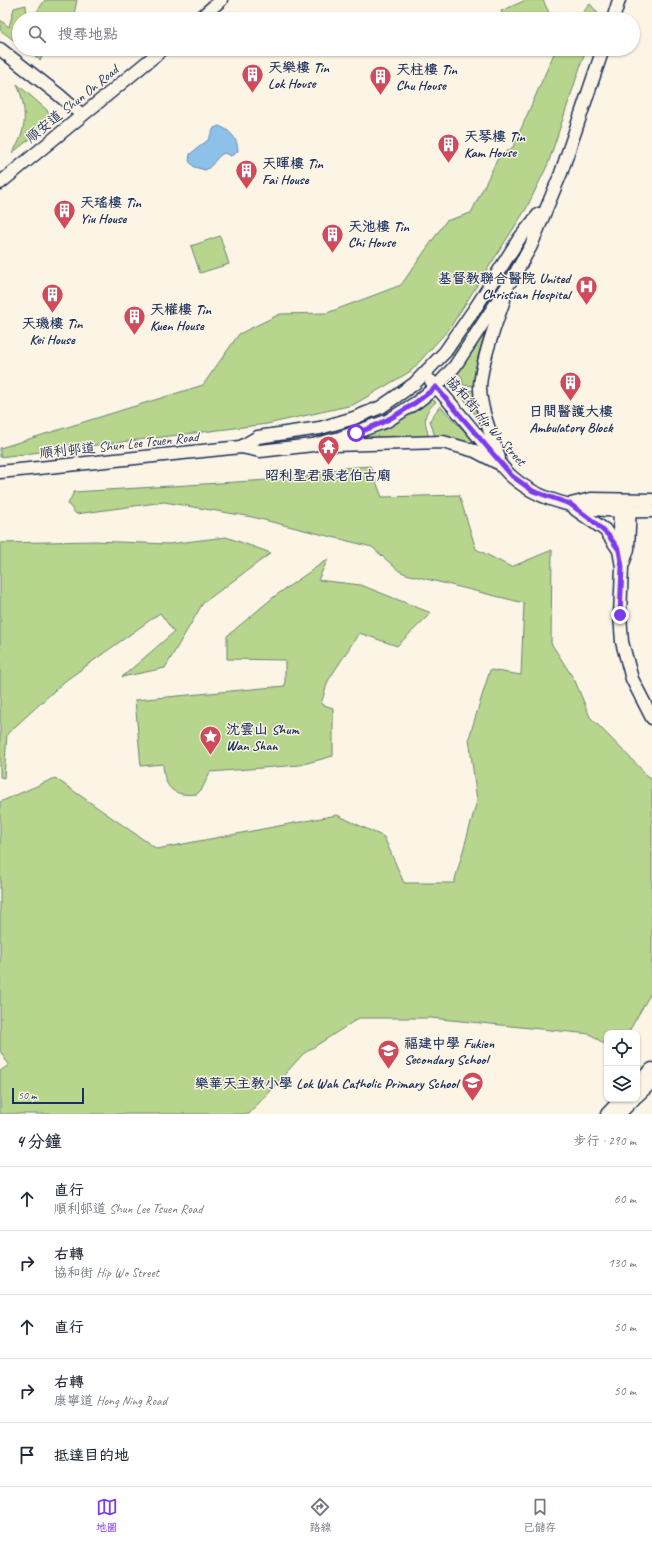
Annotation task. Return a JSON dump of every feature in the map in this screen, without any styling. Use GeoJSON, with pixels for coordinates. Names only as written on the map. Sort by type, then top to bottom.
{"type":"FeatureCollection","features":[{"type":"Feature","properties":{"kind":"main road"},"geometry":{"type":"LineString","coordinates":[[207,12],[221,0]]}},
{"type":"Feature","properties":{"kind":"main road"},"geometry":{"type":"LineString","coordinates":[[615,12],[619,0]]}},
{"type":"Feature","properties":{"kind":"main road"},"geometry":{"type":"LineString","coordinates":[[0,49],[82,115]]}},
{"type":"Feature","properties":{"kind":"main road","name":"順安道 Shun On Road"},"geometry":{"type":"LineString","coordinates":[[0,182],[154,56]]}},
{"type":"Feature","properties":{"kind":"main road"},"geometry":{"type":"LineString","coordinates":[[501,464],[487,419],[480,389],[481,378],[493,330],[512,279],[531,246],[570,148],[601,56]]}},
{"type":"Feature","properties":{"kind":"main road","name":"順利邨道 Shun Lee Tsuen Road"},"geometry":{"type":"LineString","coordinates":[[241,447],[258,437],[320,428],[368,412],[398,396],[425,374],[445,352],[478,304],[519,239],[547,204]]}},
{"type":"Feature","properties":{"kind":"main road","name":"順利邨道 Shun Lee Tsuen Road"},"geometry":{"type":"LineString","coordinates":[[0,472],[241,447],[260,451],[313,445],[356,433],[388,421],[417,402],[436,387],[455,366],[512,279]]}},
{"type":"Feature","properties":{"kind":"main road","name":"協和街 Hip Wo Street"},"geometry":{"type":"LineString","coordinates":[[425,374],[512,476],[533,491],[570,504],[605,530],[619,550]]}},
{"type":"Feature","properties":{"kind":"main road"},"geometry":{"type":"LineString","coordinates":[[313,445],[443,442],[474,451],[501,464]]}},
{"type":"Feature","properties":{"kind":"main road"},"geometry":{"type":"LineString","coordinates":[[570,504],[591,499],[652,511]]}},
{"type":"Feature","properties":{"kind":"main road"},"geometry":{"type":"LineString","coordinates":[[625,506],[652,500]]}},
{"type":"Feature","properties":{"kind":"main road"},"geometry":{"type":"LineString","coordinates":[[625,506],[619,550],[622,567],[620,615],[622,642],[632,679],[652,718]]}},
{"type":"Feature","properties":{"kind":"main road"},"geometry":{"type":"LineString","coordinates":[[622,567],[628,549],[625,506]]}},
{"type":"Feature","properties":{"kind":"main road"},"geometry":{"type":"LineString","coordinates":[[640,1080],[652,1069]]}},
{"type":"Feature","properties":{"kind":"main road"},"geometry":{"type":"LineString","coordinates":[[640,1093],[652,1082]]}},
{"type":"Feature","properties":{"kind":"main road"},"geometry":{"type":"LineString","coordinates":[[607,1114],[618,1102]]}},
{"type":"Feature","properties":{"kind":"main road"},"geometry":{"type":"LineString","coordinates":[[620,1114],[631,1102]]}},
{"type":"Feature","properties":{"kind":"green space"},"geometry":{"type":"Polygon","coordinates":[[[45,0],[77,0],[74,12],[37,12],[45,0]]]}},
{"type":"Feature","properties":{"kind":"green space"},"geometry":{"type":"Polygon","coordinates":[[[526,0],[543,0],[549,12],[501,12],[526,0]]]}},
{"type":"Feature","properties":{"kind":"green space"},"geometry":{"type":"Polygon","coordinates":[[[590,4],[597,12],[583,12],[590,4]]]}},
{"type":"Feature","properties":{"kind":"green space"},"geometry":{"type":"Polygon","coordinates":[[[26,5],[26,12],[13,12],[14,8],[26,5]]]}},
{"type":"Feature","properties":{"kind":"green space"},"geometry":{"type":"Polygon","coordinates":[[[12,16],[12,39],[0,30],[0,20],[9,27],[12,16]]]}},
{"type":"Feature","properties":{"kind":"green space"},"geometry":{"type":"Polygon","coordinates":[[[35,56],[41,56],[40,60],[35,56]]]}},
{"type":"Feature","properties":{"kind":"green space"},"geometry":{"type":"Polygon","coordinates":[[[553,56],[584,56],[548,164],[526,209],[449,329],[411,371],[353,405],[267,424],[0,457],[0,448],[203,385],[239,334],[280,314],[327,313],[401,285],[446,221],[471,213],[498,158],[513,147],[553,56]]]}},
{"type":"Feature","properties":{"kind":"green space"},"geometry":{"type":"Polygon","coordinates":[[[17,84],[47,110],[50,117],[45,127],[12,153],[21,136],[24,119],[23,102],[17,84]]]}},
{"type":"Feature","properties":{"kind":"green space"},"geometry":{"type":"Polygon","coordinates":[[[220,236],[229,264],[200,273],[191,246],[220,236]]]}},
{"type":"Feature","properties":{"kind":"green space"},"geometry":{"type":"Polygon","coordinates":[[[524,242],[526,246],[481,319],[454,357],[452,354],[524,242]]]}},
{"type":"Feature","properties":{"kind":"green space"},"geometry":{"type":"Polygon","coordinates":[[[487,327],[480,348],[475,386],[463,385],[462,377],[457,371],[487,327]]]}},
{"type":"Feature","properties":{"kind":"green space"},"geometry":{"type":"Polygon","coordinates":[[[465,390],[476,391],[482,424],[459,392],[465,390]]]}},
{"type":"Feature","properties":{"kind":"green space"},"geometry":{"type":"Polygon","coordinates":[[[431,399],[436,402],[428,411],[425,418],[429,438],[360,440],[360,438],[401,419],[431,399]]]}},
{"type":"Feature","properties":{"kind":"green space"},"geometry":{"type":"Polygon","coordinates":[[[440,406],[481,449],[435,437],[430,420],[440,406]]]}},
{"type":"Feature","properties":{"kind":"green space"},"geometry":{"type":"Polygon","coordinates":[[[370,466],[382,497],[459,495],[476,549],[511,567],[552,550],[551,643],[575,681],[590,717],[652,780],[652,991],[630,1030],[604,1030],[604,1044],[590,1034],[431,1018],[359,1018],[303,1054],[249,1114],[0,1114],[0,1071],[9,1065],[0,1051],[0,802],[55,778],[157,849],[337,815],[384,837],[404,883],[454,883],[477,801],[469,738],[490,670],[521,675],[524,603],[406,574],[399,571],[372,547],[252,517],[164,502],[76,514],[68,504],[74,492],[301,478],[341,468],[370,466]]]}},
{"type":"Feature","properties":{"kind":"green space"},"geometry":{"type":"Polygon","coordinates":[[[226,537],[271,553],[203,603],[165,668],[122,677],[174,632],[160,613],[65,681],[7,734],[4,778],[0,777],[0,543],[94,541],[169,544],[226,537]]]}},
{"type":"Feature","properties":{"kind":"green space"},"geometry":{"type":"Polygon","coordinates":[[[328,559],[318,580],[361,585],[431,613],[397,646],[359,633],[328,681],[321,704],[333,708],[333,756],[300,765],[210,772],[202,789],[197,794],[188,795],[181,794],[171,789],[165,779],[163,764],[141,766],[135,700],[285,686],[285,660],[227,659],[227,636],[275,596],[328,559]]]}},
{"type":"Feature","properties":{"kind":"water"},"geometry":{"type":"Polygon","coordinates":[[[219,126],[227,130],[233,136],[237,143],[238,151],[231,156],[224,153],[205,170],[194,167],[189,161],[190,154],[208,140],[214,128],[219,126]]]}},
{"type":"Feature","properties":{"kind":"place","name":"天樂樓 Tin Lok House"},"geometry":{"type":"Point","coordinates":[253,94]}},
{"type":"Feature","properties":{"kind":"place","name":"天柱樓 Tin Chu House"},"geometry":{"type":"Point","coordinates":[380,96]}},
{"type":"Feature","properties":{"kind":"place","name":"天琴樓 Tin Kam House"},"geometry":{"type":"Point","coordinates":[448,164]}},
{"type":"Feature","properties":{"kind":"place","name":"天暉樓 Tin Fai House"},"geometry":{"type":"Point","coordinates":[247,190]}},
{"type":"Feature","properties":{"kind":"place","name":"天瑤樓 Tin Yiu House"},"geometry":{"type":"Point","coordinates":[65,230]}},
{"type":"Feature","properties":{"kind":"place","name":"天池樓 Tin Chi House"},"geometry":{"type":"Point","coordinates":[332,254]}},
{"type":"Feature","properties":{"kind":"place","name":"基督教聯合醫院 United Christian Hospital"},"geometry":{"type":"Point","coordinates":[586,306]}},
{"type":"Feature","properties":{"kind":"place","name":"天璣樓 Tin Kei House"},"geometry":{"type":"Point","coordinates":[52,314]}},
{"type":"Feature","properties":{"kind":"place","name":"天權樓 Tin Kuen House"},"geometry":{"type":"Point","coordinates":[135,336]}},
{"type":"Feature","properties":{"kind":"place","name":"日間醫護大樓 Ambulatory Block"},"geometry":{"type":"Point","coordinates":[571,402]}},
{"type":"Feature","properties":{"kind":"place","name":"昭利聖君張老伯古廟"},"geometry":{"type":"Point","coordinates":[328,466]}},
{"type":"Feature","properties":{"kind":"place","name":"沈雲山 Shum Wan Shan"},"geometry":{"type":"Point","coordinates":[210,756]}},
{"type":"Feature","properties":{"kind":"place","name":"福建中學 Fukien Secondary School"},"geometry":{"type":"Point","coordinates":[388,1070]}},
{"type":"Feature","properties":{"kind":"place","name":"樂華天主教小學 Lok Wah Catholic Primary School"},"geometry":{"type":"Point","coordinates":[473,1102]}},
{"type":"Feature","properties":{"kind":"route"},"geometry":{"type":"LineString","coordinates":[[356,433],[388,421],[417,402],[436,387],[512,476],[533,491],[553,500],[570,504],[605,530],[619,550],[622,567],[620,615]]}}]}
